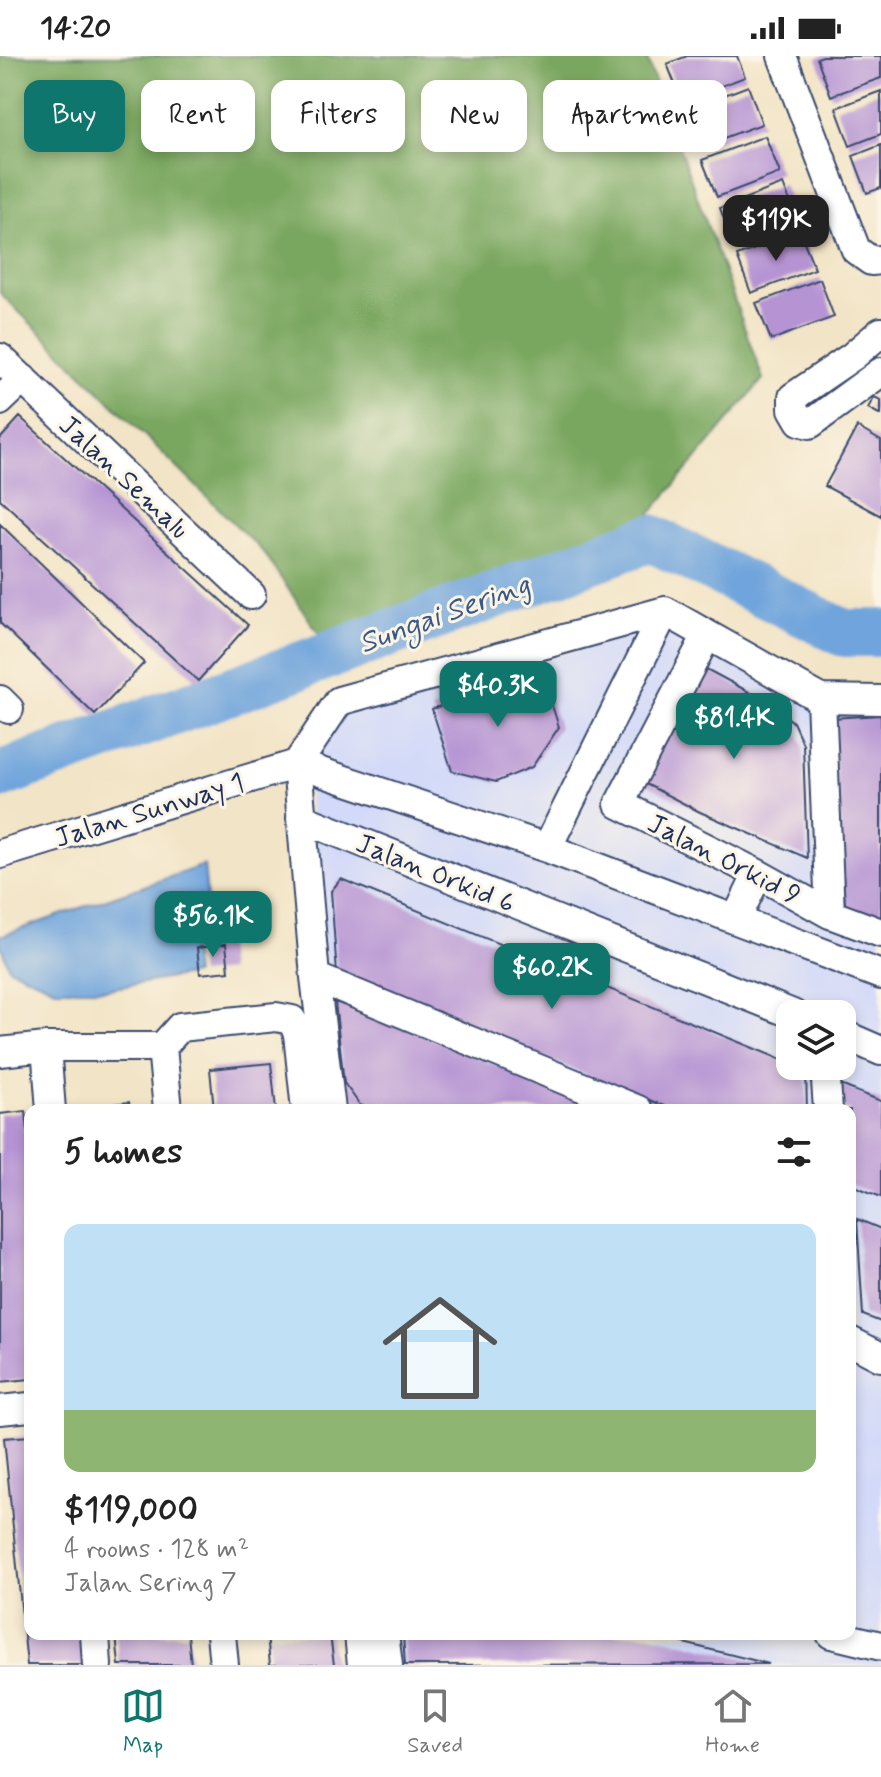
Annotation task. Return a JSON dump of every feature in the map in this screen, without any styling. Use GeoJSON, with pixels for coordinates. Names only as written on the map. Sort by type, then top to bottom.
{"type":"FeatureCollection","features":[{"type":"Feature","properties":{"kind":"street"},"geometry":{"type":"LineString","coordinates":[[782,56],[856,250],[876,260]]}},
{"type":"Feature","properties":{"kind":"street"},"geometry":{"type":"LineString","coordinates":[[853,356],[878,378],[810,424],[800,421],[793,409],[793,397],[853,356],[881,332]]}},
{"type":"Feature","properties":{"kind":"street","name":"Jalan Semalu"},"geometry":{"type":"LineString","coordinates":[[0,358],[251,595]]}},
{"type":"Feature","properties":{"kind":"street"},"geometry":{"type":"LineString","coordinates":[[0,401],[23,379]]}},
{"type":"Feature","properties":{"kind":"street"},"geometry":{"type":"LineString","coordinates":[[547,848],[665,611]]}},
{"type":"Feature","properties":{"kind":"street"},"geometry":{"type":"LineString","coordinates":[[330,1104],[315,977],[297,764],[339,701],[665,611],[821,699],[881,700]]}},
{"type":"Feature","properties":{"kind":"street","name":"Jalan Orkid 9"},"geometry":{"type":"LineString","coordinates":[[707,635],[619,804],[830,914],[881,933]]}},
{"type":"Feature","properties":{"kind":"street"},"geometry":{"type":"LineString","coordinates":[[821,699],[830,914]]}},
{"type":"Feature","properties":{"kind":"street"},"geometry":{"type":"LineString","coordinates":[[297,764],[547,848],[881,975]]}},
{"type":"Feature","properties":{"kind":"street","name":"Jalan Sunway 1"},"geometry":{"type":"LineString","coordinates":[[0,854],[297,764]]}},
{"type":"Feature","properties":{"kind":"street","name":"Jalan Orkid 6"},"geometry":{"type":"LineString","coordinates":[[301,818],[776,1007]]}},
{"type":"Feature","properties":{"kind":"street"},"geometry":{"type":"LineString","coordinates":[[736,919],[758,874]]}},
{"type":"Feature","properties":{"kind":"street"},"geometry":{"type":"LineString","coordinates":[[315,977],[623,1104]]}},
{"type":"Feature","properties":{"kind":"street"},"geometry":{"type":"LineString","coordinates":[[167,1104],[162,1047],[180,1027],[276,1017],[292,1020],[298,1034],[305,1104]]}},
{"type":"Feature","properties":{"kind":"street"},"geometry":{"type":"LineString","coordinates":[[856,1040],[881,1051]]}},
{"type":"Feature","properties":{"kind":"street"},"geometry":{"type":"LineString","coordinates":[[0,1052],[46,1047],[162,1047]]}},
{"type":"Feature","properties":{"kind":"street"},"geometry":{"type":"LineString","coordinates":[[46,1047],[51,1104]]}},
{"type":"Feature","properties":{"kind":"street"},"geometry":{"type":"LineString","coordinates":[[826,1080],[828,1104]]}},
{"type":"Feature","properties":{"kind":"street"},"geometry":{"type":"LineString","coordinates":[[856,1344],[881,1357]]}},
{"type":"Feature","properties":{"kind":"street"},"geometry":{"type":"LineString","coordinates":[[0,1410],[24,1408]]}},
{"type":"Feature","properties":{"kind":"street"},"geometry":{"type":"LineString","coordinates":[[95,1640],[97,1665]]}},
{"type":"Feature","properties":{"kind":"street"},"geometry":{"type":"LineString","coordinates":[[222,1640],[224,1665]]}},
{"type":"Feature","properties":{"kind":"street"},"geometry":{"type":"LineString","coordinates":[[360,1640],[362,1665]]}},
{"type":"Feature","properties":{"kind":"street"},"geometry":{"type":"LineString","coordinates":[[385,1640],[388,1665]]}},
{"type":"Feature","properties":{"kind":"street"},"geometry":{"type":"LineString","coordinates":[[844,1640],[869,1651]]}},
{"type":"Feature","properties":{"kind":"shaded area"},"geometry":{"type":"Polygon","coordinates":[[[667,626],[881,710],[881,1665],[398,1665],[395,1640],[856,1640],[856,1104],[340,1104],[308,785],[314,760],[344,713],[667,626]]]}},
{"type":"Feature","properties":{"kind":"green space"},"geometry":{"type":"Polygon","coordinates":[[[0,56],[646,56],[655,80],[543,80],[543,152],[681,152],[763,379],[641,525],[326,644],[263,552],[0,293],[0,56]]]}},
{"type":"Feature","properties":{"kind":"water"},"geometry":{"type":"Polygon","coordinates":[[[204,865],[211,939],[191,944],[195,974],[108,989],[55,989],[9,968],[0,936],[204,865]]]}},
{"type":"Feature","properties":{"kind":"building"},"geometry":{"type":"Polygon","coordinates":[[[687,56],[737,56],[745,77],[727,84],[727,80],[673,80],[667,64],[687,56]]]}},
{"type":"Feature","properties":{"kind":"building"},"geometry":{"type":"Polygon","coordinates":[[[881,56],[881,78],[831,96],[817,58],[881,56]]]}},
{"type":"Feature","properties":{"kind":"building"},"geometry":{"type":"Polygon","coordinates":[[[748,86],[762,124],[727,137],[727,94],[748,86]]]}},
{"type":"Feature","properties":{"kind":"building"},"geometry":{"type":"Polygon","coordinates":[[[881,91],[881,134],[850,146],[836,108],[881,91]]]}},
{"type":"Feature","properties":{"kind":"building"},"geometry":{"type":"Polygon","coordinates":[[[765,136],[780,173],[717,197],[702,160],[765,136]]]}},
{"type":"Feature","properties":{"kind":"building"},"geometry":{"type":"Polygon","coordinates":[[[881,145],[881,188],[867,193],[853,156],[881,145]]]}},
{"type":"Feature","properties":{"kind":"building"},"geometry":{"type":"Polygon","coordinates":[[[783,184],[798,222],[734,246],[720,208],[783,184]]]}},
{"type":"Feature","properties":{"kind":"building"},"geometry":{"type":"Polygon","coordinates":[[[800,232],[815,269],[751,293],[737,256],[800,232]]]}},
{"type":"Feature","properties":{"kind":"building"},"geometry":{"type":"Polygon","coordinates":[[[820,279],[834,317],[771,340],[756,303],[820,279]]]}},
{"type":"Feature","properties":{"kind":"building"},"geometry":{"type":"Polygon","coordinates":[[[874,397],[881,400],[881,415],[868,408],[874,397]]]}},
{"type":"Feature","properties":{"kind":"building"},"geometry":{"type":"Polygon","coordinates":[[[20,417],[248,625],[198,681],[0,499],[0,439],[20,417]]]}},
{"type":"Feature","properties":{"kind":"building"},"geometry":{"type":"Polygon","coordinates":[[[857,427],[881,441],[881,516],[825,486],[857,427]]]}},
{"type":"Feature","properties":{"kind":"building"},"geometry":{"type":"Polygon","coordinates":[[[0,524],[144,663],[95,715],[0,623],[0,524]]]}},
{"type":"Feature","properties":{"kind":"building"},"geometry":{"type":"Polygon","coordinates":[[[697,664],[773,705],[793,722],[803,744],[807,858],[700,812],[640,781],[697,664]]]}},
{"type":"Feature","properties":{"kind":"building"},"geometry":{"type":"Polygon","coordinates":[[[541,672],[559,727],[532,767],[496,782],[452,771],[432,709],[541,672]]]}},
{"type":"Feature","properties":{"kind":"building"},"geometry":{"type":"Polygon","coordinates":[[[881,715],[881,920],[845,904],[832,718],[881,715]]]}},
{"type":"Feature","properties":{"kind":"building"},"geometry":{"type":"Polygon","coordinates":[[[341,879],[776,1057],[776,1080],[806,1080],[807,1104],[659,1104],[337,974],[331,891],[341,879]]]}},
{"type":"Feature","properties":{"kind":"building"},"geometry":{"type":"Polygon","coordinates":[[[226,944],[229,971],[200,974],[197,948],[226,944]]]}},
{"type":"Feature","properties":{"kind":"building"},"geometry":{"type":"Polygon","coordinates":[[[335,1002],[590,1104],[359,1104],[344,1083],[335,1002]]]}},
{"type":"Feature","properties":{"kind":"building"},"geometry":{"type":"Polygon","coordinates":[[[271,1063],[275,1104],[213,1104],[210,1069],[271,1063]]]}},
{"type":"Feature","properties":{"kind":"building"},"geometry":{"type":"Polygon","coordinates":[[[838,1084],[881,1101],[881,1197],[856,1187],[856,1104],[839,1104],[838,1084]]]}},
{"type":"Feature","properties":{"kind":"building"},"geometry":{"type":"Polygon","coordinates":[[[24,1111],[24,1380],[0,1382],[0,1114],[24,1111]]]}},
{"type":"Feature","properties":{"kind":"building"},"geometry":{"type":"Polygon","coordinates":[[[857,1219],[881,1229],[881,1322],[863,1315],[857,1219]]]}},
{"type":"Feature","properties":{"kind":"building"},"geometry":{"type":"Polygon","coordinates":[[[24,1436],[24,1635],[4,1438],[24,1436]]]}},
{"type":"Feature","properties":{"kind":"building"},"geometry":{"type":"Polygon","coordinates":[[[24,1640],[85,1640],[87,1665],[27,1665],[24,1640]]]}},
{"type":"Feature","properties":{"kind":"building"},"geometry":{"type":"Polygon","coordinates":[[[117,1640],[189,1640],[191,1665],[119,1665],[117,1640]]]}},
{"type":"Feature","properties":{"kind":"building"},"geometry":{"type":"Polygon","coordinates":[[[268,1640],[331,1640],[334,1665],[270,1665],[268,1640]]]}},
{"type":"Feature","properties":{"kind":"building"},"geometry":{"type":"Polygon","coordinates":[[[403,1640],[671,1640],[769,1664],[405,1665],[403,1640]]]}},
{"type":"Feature","properties":{"kind":"waterway","name":"Sungai Sering"},"geometry":{"type":"LineString","coordinates":[[0,775],[651,538],[844,633],[881,633]]}}]}
